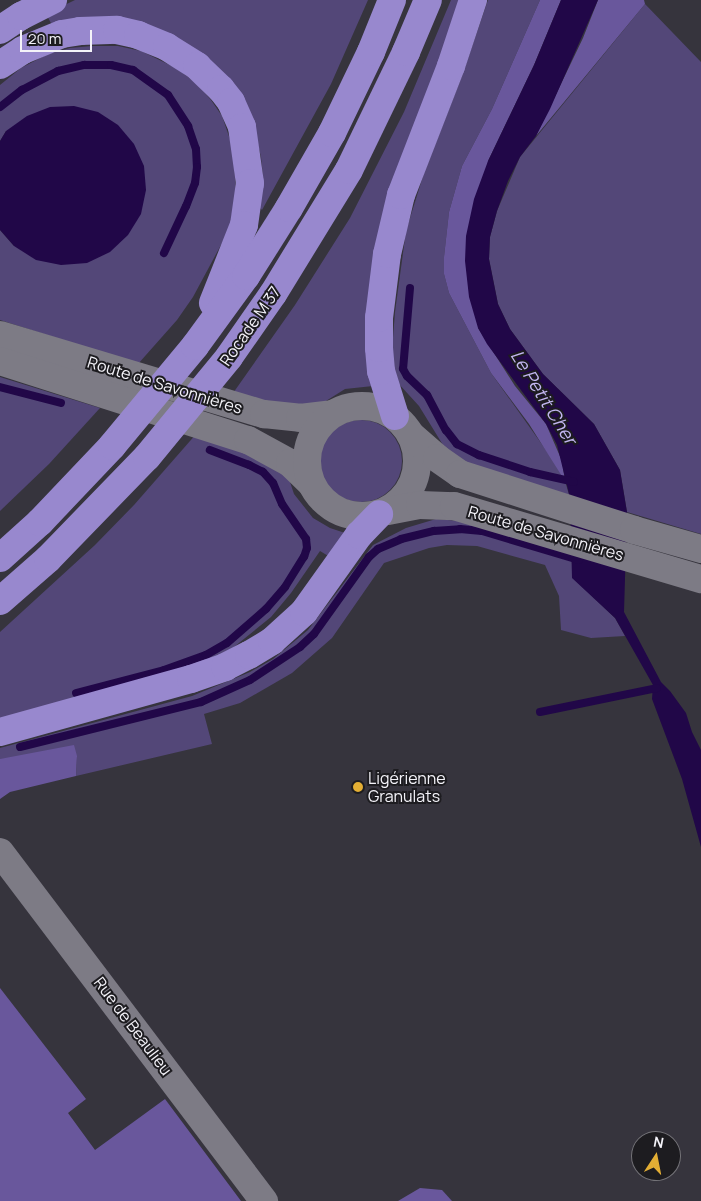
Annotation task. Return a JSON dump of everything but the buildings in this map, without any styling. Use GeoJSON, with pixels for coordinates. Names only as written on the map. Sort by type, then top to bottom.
{"type":"FeatureCollection","features":[{"type":"Feature","properties":{"kind":"highway"},"geometry":{"type":"LineString","coordinates":[[0,30],[21,16],[53,0]]}},
{"type":"Feature","properties":{"kind":"highway","name":"Rocade M 37"},"geometry":{"type":"LineString","coordinates":[[0,558],[40,522],[112,446],[195,346],[246,276],[289,208],[332,133],[371,52],[392,0]]}},
{"type":"Feature","properties":{"kind":"highway","name":"Rocade M 37"},"geometry":{"type":"LineString","coordinates":[[0,601],[48,559],[147,457],[228,357],[274,294],[349,170],[395,77],[428,0]]}},
{"type":"Feature","properties":{"kind":"highway"},"geometry":{"type":"LineString","coordinates":[[403,426],[383,378],[379,348],[380,310],[387,254],[401,195],[451,66],[473,0]]}},
{"type":"Feature","properties":{"kind":"highway"},"geometry":{"type":"LineString","coordinates":[[0,65],[23,50],[62,34],[88,30],[117,30],[153,41],[183,56],[210,78],[231,102],[242,127],[247,146],[250,195],[240,236],[195,346]]}},
{"type":"Feature","properties":{"kind":"highway"},"geometry":{"type":"LineString","coordinates":[[0,732],[191,679],[225,667],[249,655],[272,641],[304,612],[359,535],[384,512]]}},
{"type":"Feature","properties":{"kind":"main road","name":"Route de Savonnières"},"geometry":{"type":"LineString","coordinates":[[0,335],[264,414],[300,418],[332,414]]}},
{"type":"Feature","properties":{"kind":"main road","name":"Route de Savonnières"},"geometry":{"type":"LineString","coordinates":[[0,361],[248,440],[290,463],[310,482]]}},
{"type":"Feature","properties":{"kind":"main road"},"geometry":{"type":"LineString","coordinates":[[357,406],[371,406],[403,426],[417,452],[417,469],[412,486],[402,500],[384,512],[352,516],[338,512],[317,494],[306,470],[309,444],[314,432],[332,414],[357,406]]}},
{"type":"Feature","properties":{"kind":"main road","name":"Route de Savonnières"},"geometry":{"type":"LineString","coordinates":[[403,426],[437,458],[460,474],[563,508],[701,549]]}},
{"type":"Feature","properties":{"kind":"main road","name":"Route de Savonnières"},"geometry":{"type":"LineString","coordinates":[[384,512],[420,505],[454,506],[701,579]]}},
{"type":"Feature","properties":{"kind":"main road","name":"Rue de Beaulieu"},"geometry":{"type":"LineString","coordinates":[[0,852],[264,1201]]}},
{"type":"Feature","properties":{"kind":"shaded area"},"geometry":{"type":"Polygon","coordinates":[[[75,0],[368,0],[331,84],[262,210],[260,208],[263,177],[261,157],[253,124],[177,38],[142,23],[52,25],[46,14],[75,0]]]}},
{"type":"Feature","properties":{"kind":"shaded area"},"geometry":{"type":"Polygon","coordinates":[[[451,0],[463,0],[441,68],[373,386],[345,389],[318,406],[304,409],[231,396],[295,305],[350,218],[404,112],[451,0]]]}},
{"type":"Feature","properties":{"kind":"shaded area"},"geometry":{"type":"Polygon","coordinates":[[[488,0],[540,0],[492,109],[462,166],[449,212],[444,274],[449,293],[491,373],[558,467],[570,498],[488,473],[453,455],[443,445],[419,406],[398,383],[394,369],[392,350],[395,312],[406,231],[424,173],[462,76],[488,0]]]}},
{"type":"Feature","properties":{"kind":"shaded area"},"geometry":{"type":"Polygon","coordinates":[[[540,0],[561,0],[534,65],[488,161],[478,328],[515,386],[546,424],[562,461],[565,481],[529,424],[491,373],[449,293],[444,274],[449,212],[462,166],[492,109],[540,0]]]}},
{"type":"Feature","properties":{"kind":"shaded area"},"geometry":{"type":"Polygon","coordinates":[[[598,0],[644,0],[645,4],[536,136],[583,38],[598,0]]]}},
{"type":"Feature","properties":{"kind":"shaded area"},"geometry":{"type":"Polygon","coordinates":[[[645,4],[701,62],[701,534],[627,512],[620,470],[594,424],[543,374],[510,329],[498,304],[489,259],[490,237],[497,211],[520,157],[645,4]]]}},
{"type":"Feature","properties":{"kind":"shaded area"},"geometry":{"type":"Polygon","coordinates":[[[118,46],[141,51],[178,69],[197,84],[211,100],[222,116],[233,148],[236,193],[229,230],[193,297],[177,320],[138,364],[0,320],[0,230],[14,246],[6,131],[0,141],[0,85],[21,68],[48,54],[70,48],[118,46]]]}},
{"type":"Feature","properties":{"kind":"shaded area"},"geometry":{"type":"Polygon","coordinates":[[[0,377],[100,408],[49,464],[0,511],[0,377]]]}},
{"type":"Feature","properties":{"kind":"shaded area"},"geometry":{"type":"Polygon","coordinates":[[[361,420],[377,423],[390,432],[399,445],[402,461],[399,477],[390,490],[377,499],[361,502],[345,499],[332,490],[323,477],[320,461],[323,445],[332,432],[345,423],[361,420]]]}},
{"type":"Feature","properties":{"kind":"shaded area"},"geometry":{"type":"Polygon","coordinates":[[[197,433],[258,455],[289,479],[294,494],[313,518],[330,528],[345,533],[330,557],[320,551],[291,593],[271,617],[229,651],[211,662],[0,724],[0,632],[95,545],[134,505],[197,433]]]}},
{"type":"Feature","properties":{"kind":"shaded area"},"geometry":{"type":"Polygon","coordinates":[[[436,519],[459,521],[571,551],[573,578],[615,618],[625,636],[591,638],[561,630],[559,596],[545,565],[477,546],[447,545],[429,548],[384,563],[332,638],[292,673],[240,703],[204,714],[212,744],[76,776],[77,757],[0,759],[0,748],[192,696],[250,672],[273,659],[308,630],[373,545],[406,528],[436,519]]]}},
{"type":"Feature","properties":{"kind":"shaded area"},"geometry":{"type":"Polygon","coordinates":[[[74,745],[77,756],[76,776],[10,792],[0,799],[0,759],[74,745]]]}},
{"type":"Feature","properties":{"kind":"shaded area"},"geometry":{"type":"Polygon","coordinates":[[[0,988],[86,1099],[68,1113],[95,1150],[165,1099],[241,1201],[0,1201],[0,988]]]}},
{"type":"Feature","properties":{"kind":"shaded area"},"geometry":{"type":"Polygon","coordinates":[[[420,1188],[442,1190],[452,1201],[398,1201],[420,1188]]]}},
{"type":"Feature","properties":{"kind":"water","name":"Le Petit Cher"},"geometry":{"type":"Polygon","coordinates":[[[561,0],[598,0],[550,109],[536,136],[520,157],[508,181],[490,237],[489,259],[498,304],[510,329],[543,374],[594,424],[620,470],[627,512],[624,612],[661,682],[686,713],[692,732],[701,750],[701,847],[682,779],[652,699],[653,685],[615,618],[572,578],[570,498],[557,445],[546,424],[487,344],[478,328],[469,297],[465,261],[466,236],[474,199],[488,161],[534,65],[561,0]]]}},
{"type":"Feature","properties":{"kind":"water"},"geometry":{"type":"Polygon","coordinates":[[[74,106],[98,112],[118,125],[134,144],[144,166],[146,190],[141,214],[128,235],[110,252],[87,263],[61,265],[36,260],[14,246],[0,230],[0,141],[6,131],[27,116],[50,107],[74,106]]]}},
{"type":"Feature","properties":{"kind":"waterway"},"geometry":{"type":"LineString","coordinates":[[0,107],[22,90],[58,71],[84,65],[111,65],[133,70],[168,95],[188,126],[196,149],[197,167],[195,183],[164,253]]}},
{"type":"Feature","properties":{"kind":"waterway"},"geometry":{"type":"LineString","coordinates":[[410,288],[403,369],[407,376],[427,395],[446,430],[457,444],[479,455],[530,472],[574,482]]}},
{"type":"Feature","properties":{"kind":"waterway"},"geometry":{"type":"LineString","coordinates":[[0,387],[61,403]]}},
{"type":"Feature","properties":{"kind":"waterway"},"geometry":{"type":"LineString","coordinates":[[76,693],[164,670],[206,655],[227,643],[266,609],[285,587],[304,557],[307,548],[306,539],[282,504],[273,483],[263,472],[210,450]]}},
{"type":"Feature","properties":{"kind":"waterway"},"geometry":{"type":"LineString","coordinates":[[20,747],[201,702],[250,680],[300,647],[314,634],[369,557],[378,549],[401,539],[434,531],[460,529],[482,531],[579,560]]}},
{"type":"Feature","properties":{"kind":"waterway"},"geometry":{"type":"LineString","coordinates":[[540,712],[657,688]]}},
{"type":"Feature","properties":{"kind":"place","name":"Ligérienne Granulats"},"geometry":{"type":"Point","coordinates":[358,787]}}]}
